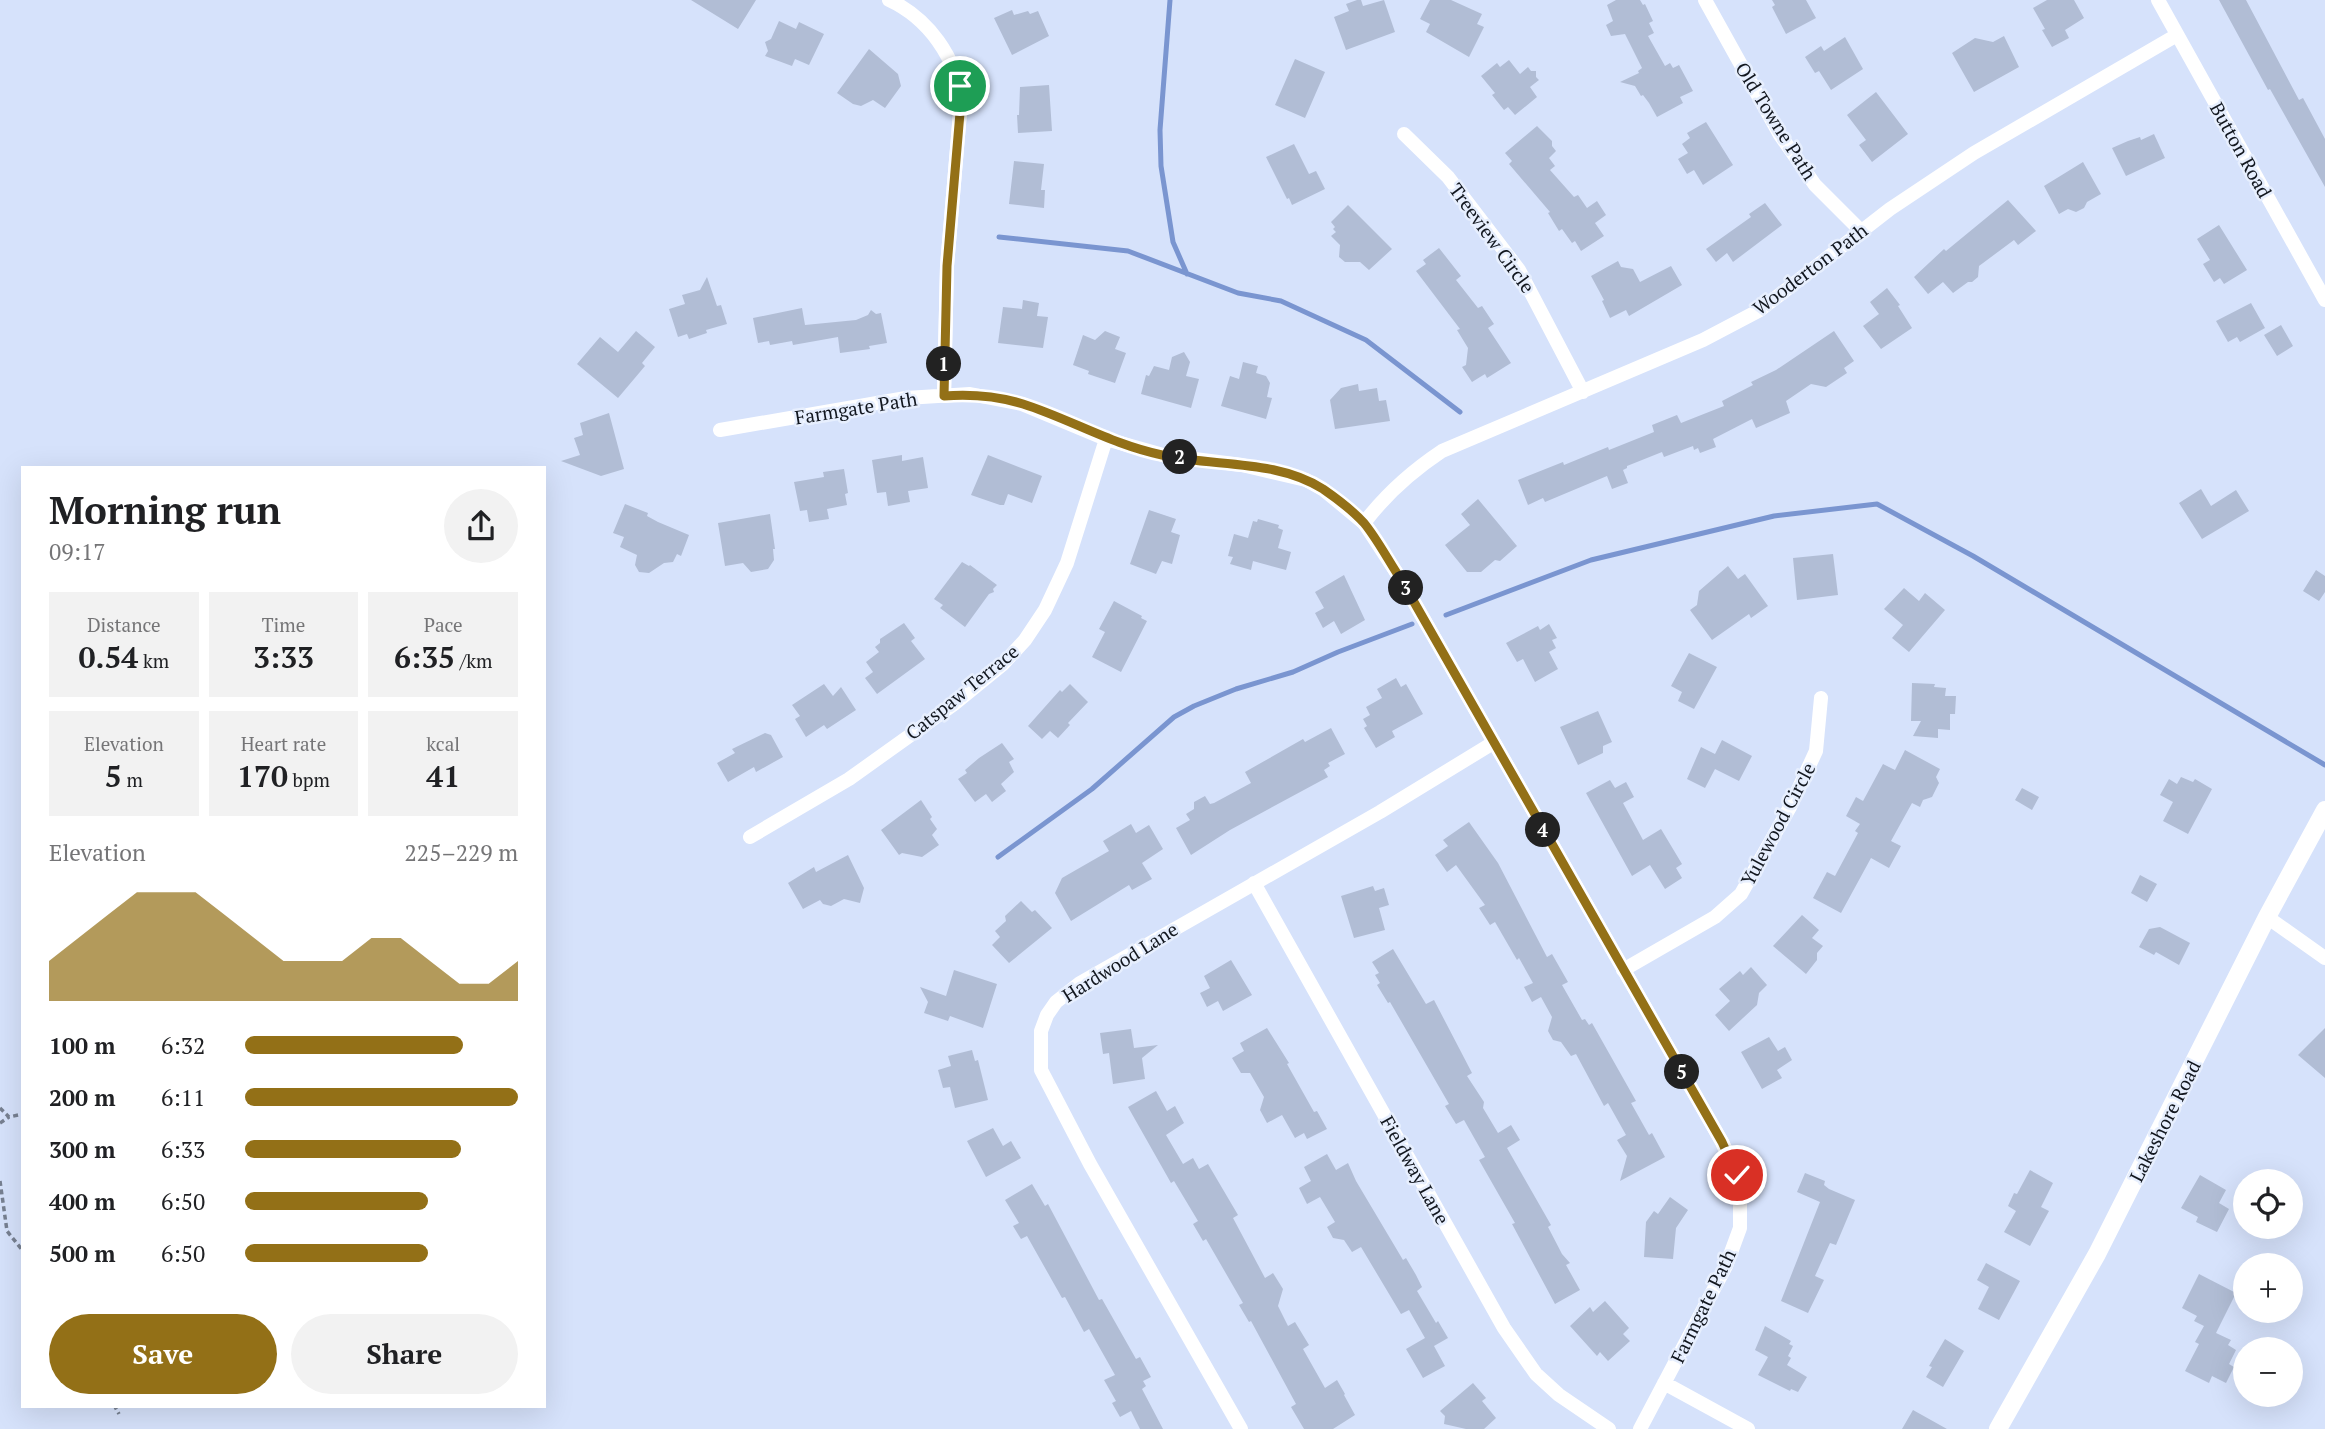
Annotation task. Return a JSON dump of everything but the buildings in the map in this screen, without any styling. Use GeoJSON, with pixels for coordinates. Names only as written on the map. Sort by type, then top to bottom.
{"type":"FeatureCollection","features":[{"type":"Feature","properties":{"kind":"street"},"geometry":{"type":"LineString","coordinates":[[889,0],[908,9],[928,28],[943,48],[960,86],[947,266],[944,396]]}},
{"type":"Feature","properties":{"kind":"street","name":"Old Towne Path"},"geometry":{"type":"LineString","coordinates":[[1705,0],[1780,135],[1815,185],[1861,231]]}},
{"type":"Feature","properties":{"kind":"street","name":"Button Road"},"geometry":{"type":"LineString","coordinates":[[2158,0],[2325,300]]}},
{"type":"Feature","properties":{"kind":"street","name":"Wooderton Path"},"geometry":{"type":"LineString","coordinates":[[1364,523],[1379,503],[1405,478],[1442,450],[1703,340],[1760,310],[1890,209],[1974,153],[2177,35]]}},
{"type":"Feature","properties":{"kind":"street","name":"Treeview Circle"},"geometry":{"type":"LineString","coordinates":[[1404,134],[1448,177],[1518,270],[1539,304],[1583,392]]}},
{"type":"Feature","properties":{"kind":"street","name":"Farmgate Path"},"geometry":{"type":"LineString","coordinates":[[720,430],[906,397],[970,394],[1022,404],[1106,439],[1163,456],[1242,465],[1307,480],[1324,490],[1364,523],[1402,581],[1722,1142],[1737,1175],[1740,1228],[1726,1266],[1640,1429]]}},
{"type":"Feature","properties":{"kind":"street","name":"Catspaw Terrace"},"geometry":{"type":"LineString","coordinates":[[750,837],[849,779],[954,704],[1003,664],[1025,640],[1045,610],[1067,563],[1106,439]]}},
{"type":"Feature","properties":{"kind":"street","name":"Yulewood Circle"},"geometry":{"type":"LineString","coordinates":[[1623,970],[1715,917],[1741,894],[1790,807],[1816,751],[1821,698]]}},
{"type":"Feature","properties":{"kind":"street","name":"Hardwood Lane"},"geometry":{"type":"LineString","coordinates":[[1241,1429],[1090,1164],[1041,1070],[1041,1031],[1046,1015],[1056,1002],[1080,982],[1380,812],[1493,743]]}},
{"type":"Feature","properties":{"kind":"street","name":"Lakeshore Road"},"geometry":{"type":"LineString","coordinates":[[1998,1429],[2114,1223],[2267,917],[2325,810]]}},
{"type":"Feature","properties":{"kind":"street","name":"Fieldway Lane"},"geometry":{"type":"LineString","coordinates":[[1254,883],[1504,1328],[1536,1374],[1559,1395],[1609,1429]]}},
{"type":"Feature","properties":{"kind":"street"},"geometry":{"type":"LineString","coordinates":[[2267,917],[2325,958]]}},
{"type":"Feature","properties":{"kind":"street"},"geometry":{"type":"LineString","coordinates":[[1664,1383],[1748,1429]]}},
{"type":"Feature","properties":{"kind":"path"},"geometry":{"type":"LineString","coordinates":[[0,1108],[9,1116]]}},
{"type":"Feature","properties":{"kind":"path"},"geometry":{"type":"LineString","coordinates":[[0,1123],[9,1116],[21,1114]]}},
{"type":"Feature","properties":{"kind":"path"},"geometry":{"type":"LineString","coordinates":[[0,1181],[7,1230],[21,1248]]}},
{"type":"Feature","properties":{"kind":"path"},"geometry":{"type":"LineString","coordinates":[[116,1408],[119,1414]]}},
{"type":"Feature","properties":{"kind":"waterway"},"geometry":{"type":"LineString","coordinates":[[1170,0],[1160,130],[1161,166],[1173,242],[1187,274]]}},
{"type":"Feature","properties":{"kind":"waterway"},"geometry":{"type":"LineString","coordinates":[[999,237],[1128,251],[1238,293],[1281,301],[1366,340],[1460,412]]}},
{"type":"Feature","properties":{"kind":"waterway"},"geometry":{"type":"LineString","coordinates":[[1446,615],[1591,560],[1774,516],[1877,504],[1973,556],[2325,765]]}},
{"type":"Feature","properties":{"kind":"waterway"},"geometry":{"type":"LineString","coordinates":[[998,857],[1092,789],[1174,717],[1236,689],[1293,672],[1412,624]]}},
{"type":"Feature","properties":{"kind":"route"},"geometry":{"type":"LineString","coordinates":[[960,86],[947,266],[944,396],[970,394],[1022,404],[1106,439],[1163,456],[1281,472],[1307,480],[1324,490],[1364,523],[1402,581],[1722,1142],[1737,1175]]}}]}
